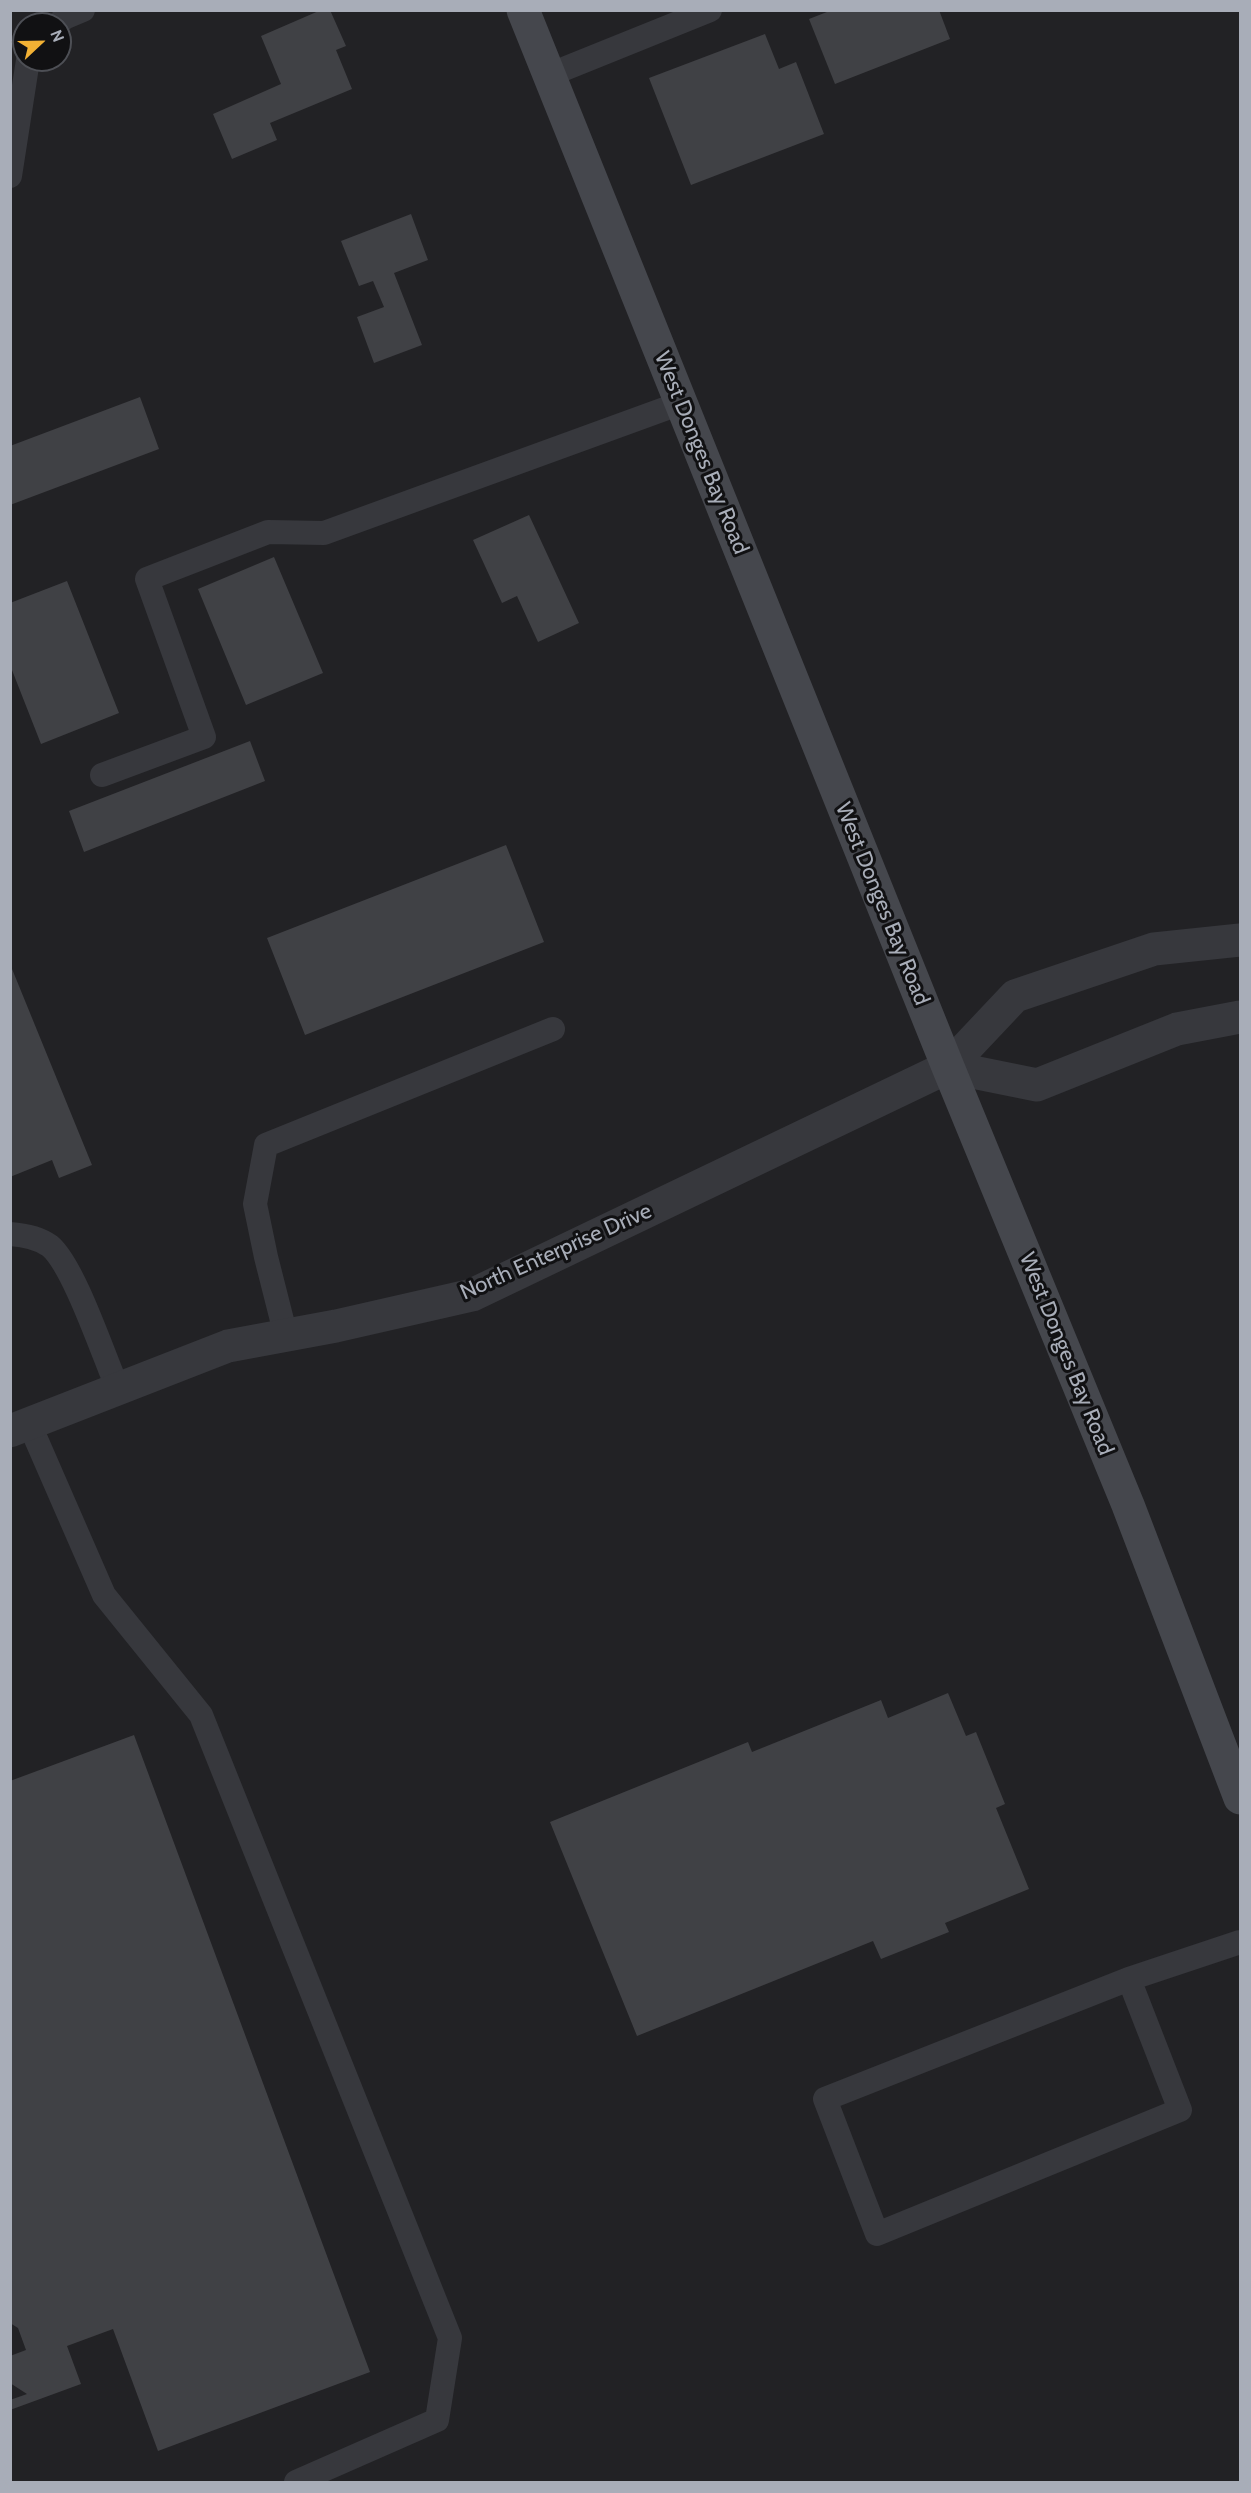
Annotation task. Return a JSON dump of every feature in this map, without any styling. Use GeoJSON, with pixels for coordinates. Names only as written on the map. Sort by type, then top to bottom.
{"type":"FeatureCollection","features":[{"type":"Feature","properties":{"kind":"street","name":"West Donges Bay Road"},"geometry":{"type":"LineString","coordinates":[[523,10],[948,1067],[1128,1505],[1240,1798]]}},
{"type":"Feature","properties":{"kind":"street","name":"North Enterprise Drive"},"geometry":{"type":"LineString","coordinates":[[20,1427],[228,1346],[286,1336],[472,1294],[948,1067],[1014,996],[1154,949],[1240,940]]}},
{"type":"Feature","properties":{"kind":"street"},"geometry":{"type":"LineString","coordinates":[[948,1067],[1037,1085],[1177,1029],[1240,1017]]}},
{"type":"Feature","properties":{"kind":"lane"},"geometry":{"type":"LineString","coordinates":[[549,75],[710,10]]}},
{"type":"Feature","properties":{"kind":"lane"},"geometry":{"type":"LineString","coordinates":[[10,176],[26,72]]}},
{"type":"Feature","properties":{"kind":"lane"},"geometry":{"type":"LineString","coordinates":[[102,775],[204,736],[147,579],[268,532],[324,533],[681,403]]}},
{"type":"Feature","properties":{"kind":"lane"},"geometry":{"type":"LineString","coordinates":[[286,1336],[255,1204],[266,1144],[553,1029]]}},
{"type":"Feature","properties":{"kind":"lane"},"geometry":{"type":"LineString","coordinates":[[10,1234],[30,1237],[50,1246],[67,1267],[118,1389]]}},
{"type":"Feature","properties":{"kind":"lane"},"geometry":{"type":"LineString","coordinates":[[20,1427],[104,1595],[201,1715],[450,2338],[437,2420],[296,2482]]}},
{"type":"Feature","properties":{"kind":"lane"},"geometry":{"type":"LineString","coordinates":[[1129,1978],[1180,2110],[877,2234],[825,2099],[1129,1978],[1240,1942]]}},
{"type":"Feature","properties":{"kind":"shaded area"},"geometry":{"type":"Polygon","coordinates":[[[11,11],[1240,11],[1240,2482],[11,2482],[11,11]]]}},
{"type":"Feature","properties":{"kind":"building"},"geometry":{"type":"Polygon","coordinates":[[[321,10],[330,10],[346,46],[336,50],[352,89],[270,123],[277,140],[232,159],[213,114],[281,84],[261,36],[321,10]]]}},
{"type":"Feature","properties":{"kind":"building"},"geometry":{"type":"Polygon","coordinates":[[[832,10],[939,10],[950,39],[835,84],[809,19],[832,10]]]}},
{"type":"Feature","properties":{"kind":"building"},"geometry":{"type":"Polygon","coordinates":[[[765,34],[779,69],[796,62],[824,134],[691,185],[649,78],[765,34]]]}},
{"type":"Feature","properties":{"kind":"building"},"geometry":{"type":"Polygon","coordinates":[[[411,214],[428,260],[394,273],[422,345],[374,363],[357,317],[384,307],[373,281],[359,286],[341,241],[411,214]]]}},
{"type":"Feature","properties":{"kind":"building"},"geometry":{"type":"Polygon","coordinates":[[[140,397],[159,449],[10,505],[10,446],[140,397]]]}},
{"type":"Feature","properties":{"kind":"building"},"geometry":{"type":"Polygon","coordinates":[[[529,515],[579,623],[538,642],[517,596],[502,603],[473,540],[529,515]]]}},
{"type":"Feature","properties":{"kind":"building"},"geometry":{"type":"Polygon","coordinates":[[[274,557],[323,673],[246,705],[198,589],[274,557]]]}},
{"type":"Feature","properties":{"kind":"building"},"geometry":{"type":"Polygon","coordinates":[[[67,581],[119,713],[41,744],[10,665],[10,603],[67,581]]]}},
{"type":"Feature","properties":{"kind":"building"},"geometry":{"type":"Polygon","coordinates":[[[250,741],[265,781],[84,852],[69,811],[250,741]]]}},
{"type":"Feature","properties":{"kind":"building"},"geometry":{"type":"Polygon","coordinates":[[[506,845],[544,942],[305,1035],[267,938],[506,845]]]}},
{"type":"Feature","properties":{"kind":"building"},"geometry":{"type":"Polygon","coordinates":[[[10,964],[92,1165],[59,1178],[52,1160],[10,1177],[10,964]]]}},
{"type":"Feature","properties":{"kind":"building"},"geometry":{"type":"Polygon","coordinates":[[[948,1693],[966,1736],[976,1732],[1005,1804],[996,1808],[1029,1889],[945,1923],[949,1932],[881,1959],[873,1941],[637,2036],[550,1822],[748,1742],[752,1752],[881,1700],[888,1718],[948,1693]]]}},
{"type":"Feature","properties":{"kind":"building"},"geometry":{"type":"Polygon","coordinates":[[[134,1735],[370,2372],[158,2451],[113,2329],[67,2346],[81,2384],[10,2410],[10,2400],[27,2394],[10,2383],[10,2356],[26,2350],[18,2328],[10,2323],[10,1781],[134,1735]]]}}]}
